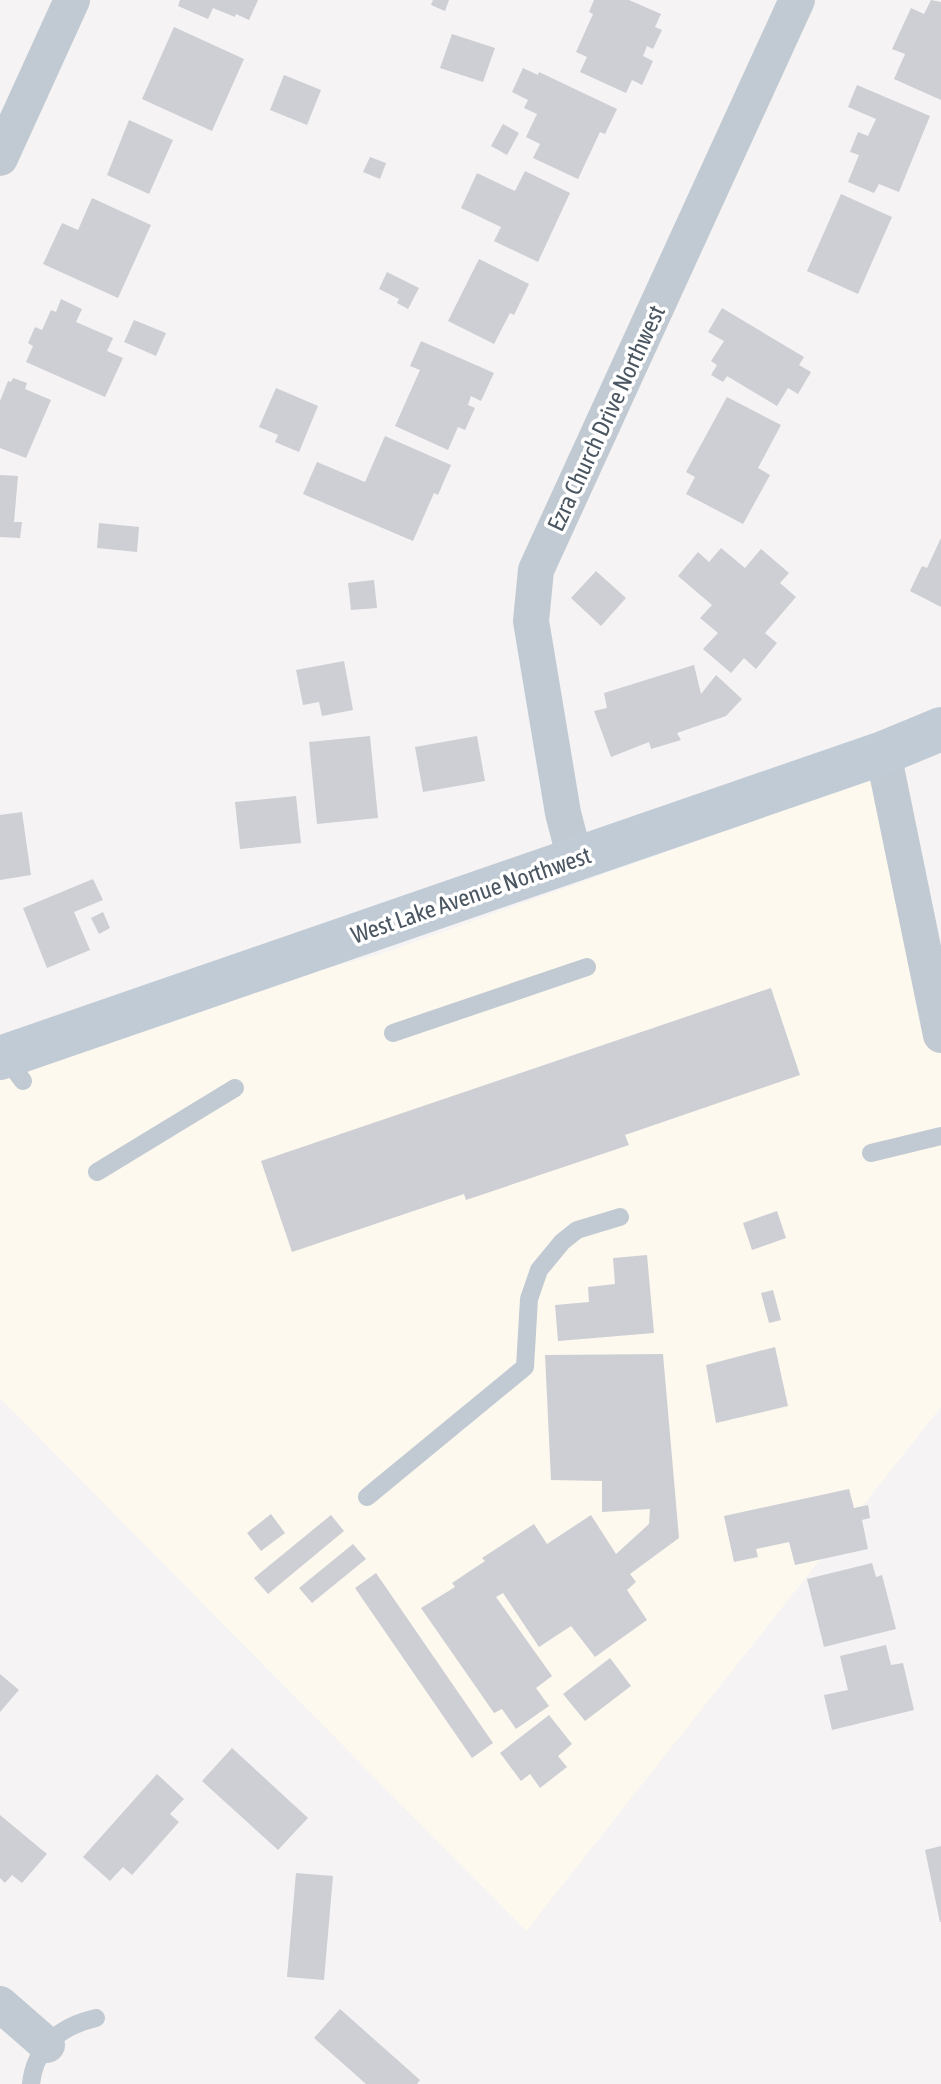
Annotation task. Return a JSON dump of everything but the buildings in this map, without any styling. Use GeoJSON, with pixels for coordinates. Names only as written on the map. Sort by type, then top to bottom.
{"type":"FeatureCollection","features":[{"type":"Feature","properties":{"kind":"street"},"geometry":{"type":"LineString","coordinates":[[0,158],[72,0]]}},
{"type":"Feature","properties":{"kind":"street","name":"Ezra Church Drive Northwest"},"geometry":{"type":"LineString","coordinates":[[575,859],[563,813],[531,621],[536,570],[797,0]]}},
{"type":"Feature","properties":{"kind":"street","name":"West Lake Avenue Northwest"},"geometry":{"type":"LineString","coordinates":[[9,1065],[575,859],[883,753],[941,729]]}},
{"type":"Feature","properties":{"kind":"street"},"geometry":{"type":"LineString","coordinates":[[883,753],[941,1035]]}},
{"type":"Feature","properties":{"kind":"street"},"geometry":{"type":"LineString","coordinates":[[0,2004],[47,2045]]}},
{"type":"Feature","properties":{"kind":"lane"},"geometry":{"type":"LineString","coordinates":[[393,1033],[587,967]]}},
{"type":"Feature","properties":{"kind":"lane"},"geometry":{"type":"LineString","coordinates":[[97,1172],[235,1088]]}},
{"type":"Feature","properties":{"kind":"lane"},"geometry":{"type":"LineString","coordinates":[[871,1153],[941,1136]]}},
{"type":"Feature","properties":{"kind":"lane"},"geometry":{"type":"LineString","coordinates":[[367,1497],[525,1367],[529,1299],[539,1270],[562,1242],[577,1230],[620,1217]]}},
{"type":"Feature","properties":{"kind":"lane"},"geometry":{"type":"LineString","coordinates":[[31,2084],[37,2061],[47,2045],[60,2032],[78,2022],[96,2018]]}},
{"type":"Feature","properties":{"kind":"shaded area"},"geometry":{"type":"Polygon","coordinates":[[[882,775],[941,973],[941,1407],[526,1931],[0,1398],[0,1055],[381,954],[882,775]]]}}]}
